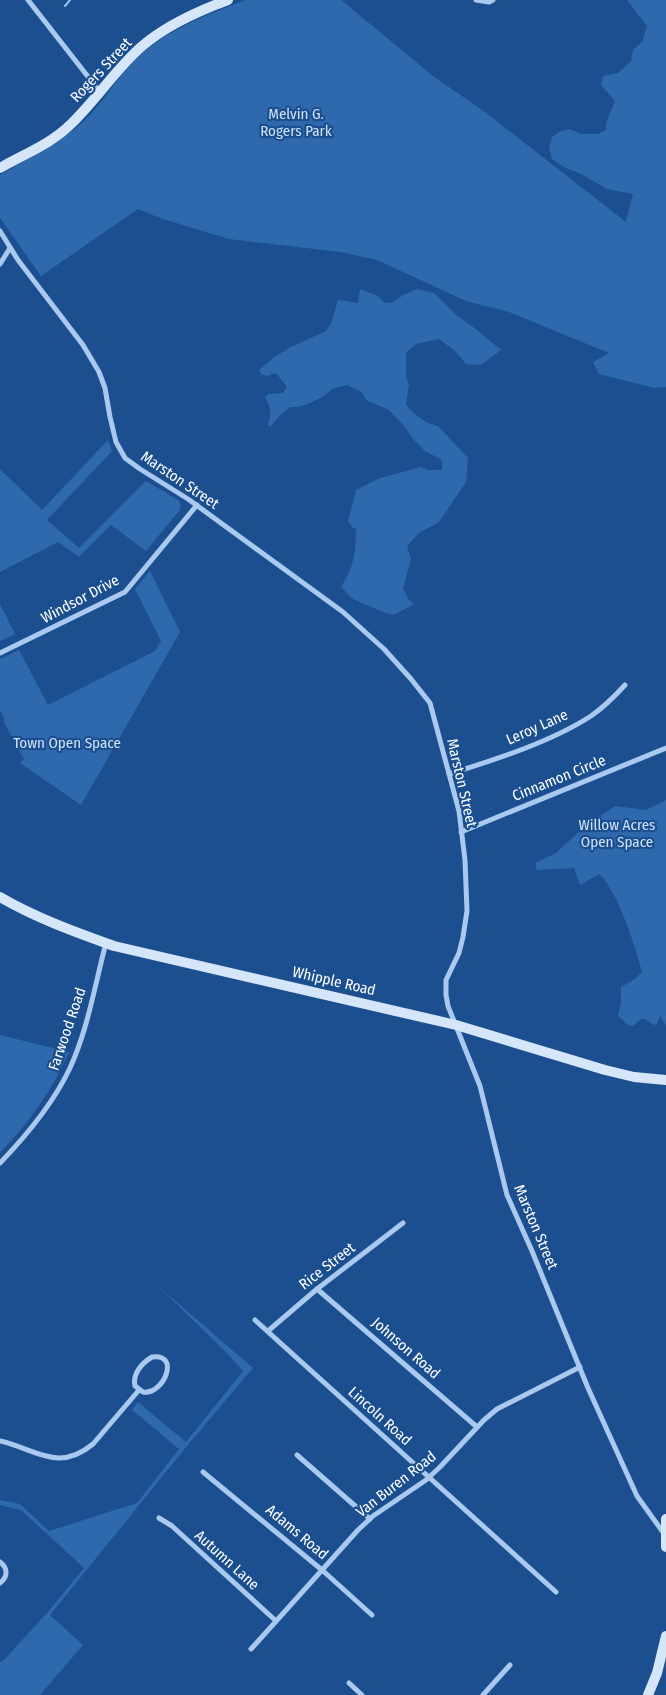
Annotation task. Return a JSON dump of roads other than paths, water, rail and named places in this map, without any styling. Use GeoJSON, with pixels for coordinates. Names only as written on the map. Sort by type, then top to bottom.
{"type":"FeatureCollection","features":[{"type":"Feature","properties":{"kind":"main road","name":"Rogers Street"},"geometry":{"type":"LineString","coordinates":[[0,168],[48,142],[71,125],[134,54],[156,36],[186,18],[228,0]]}},
{"type":"Feature","properties":{"kind":"main road","name":"Whipple Road"},"geometry":{"type":"LineString","coordinates":[[0,898],[24,911],[106,943],[456,1025],[605,1070],[634,1077],[666,1080]]}},
{"type":"Feature","properties":{"kind":"main road"},"geometry":{"type":"LineString","coordinates":[[666,1519],[666,1547]]}},
{"type":"Feature","properties":{"kind":"main road"},"geometry":{"type":"LineString","coordinates":[[648,1695],[657,1673],[666,1636]]}},
{"type":"Feature","properties":{"kind":"street"},"geometry":{"type":"LineString","coordinates":[[28,0],[100,92]]}},
{"type":"Feature","properties":{"kind":"street"},"geometry":{"type":"LineString","coordinates":[[476,0],[489,2],[493,0]]}},
{"type":"Feature","properties":{"kind":"street","name":"Marston Street"},"geometry":{"type":"LineString","coordinates":[[0,231],[10,248],[82,345],[99,372],[105,388],[116,442],[125,458],[197,505],[343,612],[384,649],[430,703],[459,810],[465,860],[466,911],[463,937],[459,953],[446,980],[446,995],[480,1086],[507,1195],[636,1496],[665,1536]]}},
{"type":"Feature","properties":{"kind":"street"},"geometry":{"type":"LineString","coordinates":[[0,264],[10,248]]}},
{"type":"Feature","properties":{"kind":"street","name":"Windsor Drive"},"geometry":{"type":"LineString","coordinates":[[0,653],[125,592],[197,505]]}},
{"type":"Feature","properties":{"kind":"street","name":"Leroy Lane"},"geometry":{"type":"LineString","coordinates":[[449,774],[532,745],[578,724],[609,702],[626,685]]}},
{"type":"Feature","properties":{"kind":"street","name":"Cinnamon Circle"},"geometry":{"type":"LineString","coordinates":[[461,832],[666,748]]}},
{"type":"Feature","properties":{"kind":"street","name":"Farwood Road"},"geometry":{"type":"LineString","coordinates":[[0,1163],[26,1135],[49,1105],[70,1066],[85,1026],[106,943]]}},
{"type":"Feature","properties":{"kind":"street","name":"Rice Street"},"geometry":{"type":"LineString","coordinates":[[268,1331],[317,1289],[403,1223]]}},
{"type":"Feature","properties":{"kind":"street","name":"Johnson Road"},"geometry":{"type":"LineString","coordinates":[[317,1289],[477,1427]]}},
{"type":"Feature","properties":{"kind":"street","name":"Lincoln Road"},"geometry":{"type":"LineString","coordinates":[[255,1320],[556,1592]]}},
{"type":"Feature","properties":{"kind":"street"},"geometry":{"type":"LineString","coordinates":[[155,1357],[166,1361],[168,1371],[161,1383],[150,1392],[145,1393],[138,1390],[134,1384],[134,1379],[141,1366],[147,1360],[155,1357]]}},
{"type":"Feature","properties":{"kind":"street","name":"Van Buren Road"},"geometry":{"type":"LineString","coordinates":[[250,1649],[358,1530],[370,1519],[440,1468],[477,1427],[497,1409],[580,1367]]}},
{"type":"Feature","properties":{"kind":"street"},"geometry":{"type":"LineString","coordinates":[[0,1441],[47,1458],[64,1458],[80,1454],[93,1444],[138,1390]]}},
{"type":"Feature","properties":{"kind":"street"},"geometry":{"type":"LineString","coordinates":[[297,1454],[370,1519]]}},
{"type":"Feature","properties":{"kind":"street","name":"Adams Road"},"geometry":{"type":"LineString","coordinates":[[204,1472],[322,1570],[372,1615]]}},
{"type":"Feature","properties":{"kind":"street","name":"Autumn Lane"},"geometry":{"type":"LineString","coordinates":[[159,1518],[172,1526],[276,1622]]}},
{"type":"Feature","properties":{"kind":"street"},"geometry":{"type":"LineString","coordinates":[[0,1562],[6,1572],[4,1579],[0,1583]]}},
{"type":"Feature","properties":{"kind":"street"},"geometry":{"type":"LineString","coordinates":[[483,1695],[510,1665]]}},
{"type":"Feature","properties":{"kind":"street"},"geometry":{"type":"LineString","coordinates":[[350,1683],[362,1695]]}},
{"type":"Feature","properties":{"kind":"waterway"},"geometry":{"type":"LineString","coordinates":[[65,6],[70,0]]}},
{"type":"Feature","properties":{"kind":"park label","name":"Melvin G. Rogers Park"},"geometry":{"type":"Point","coordinates":[296,122]}},
{"type":"Feature","properties":{"kind":"park label","name":"Town Open Space"},"geometry":{"type":"Point","coordinates":[67,743]}},
{"type":"Feature","properties":{"kind":"park label","name":"Willow Acres Open Space"},"geometry":{"type":"Point","coordinates":[617,834]}}]}
